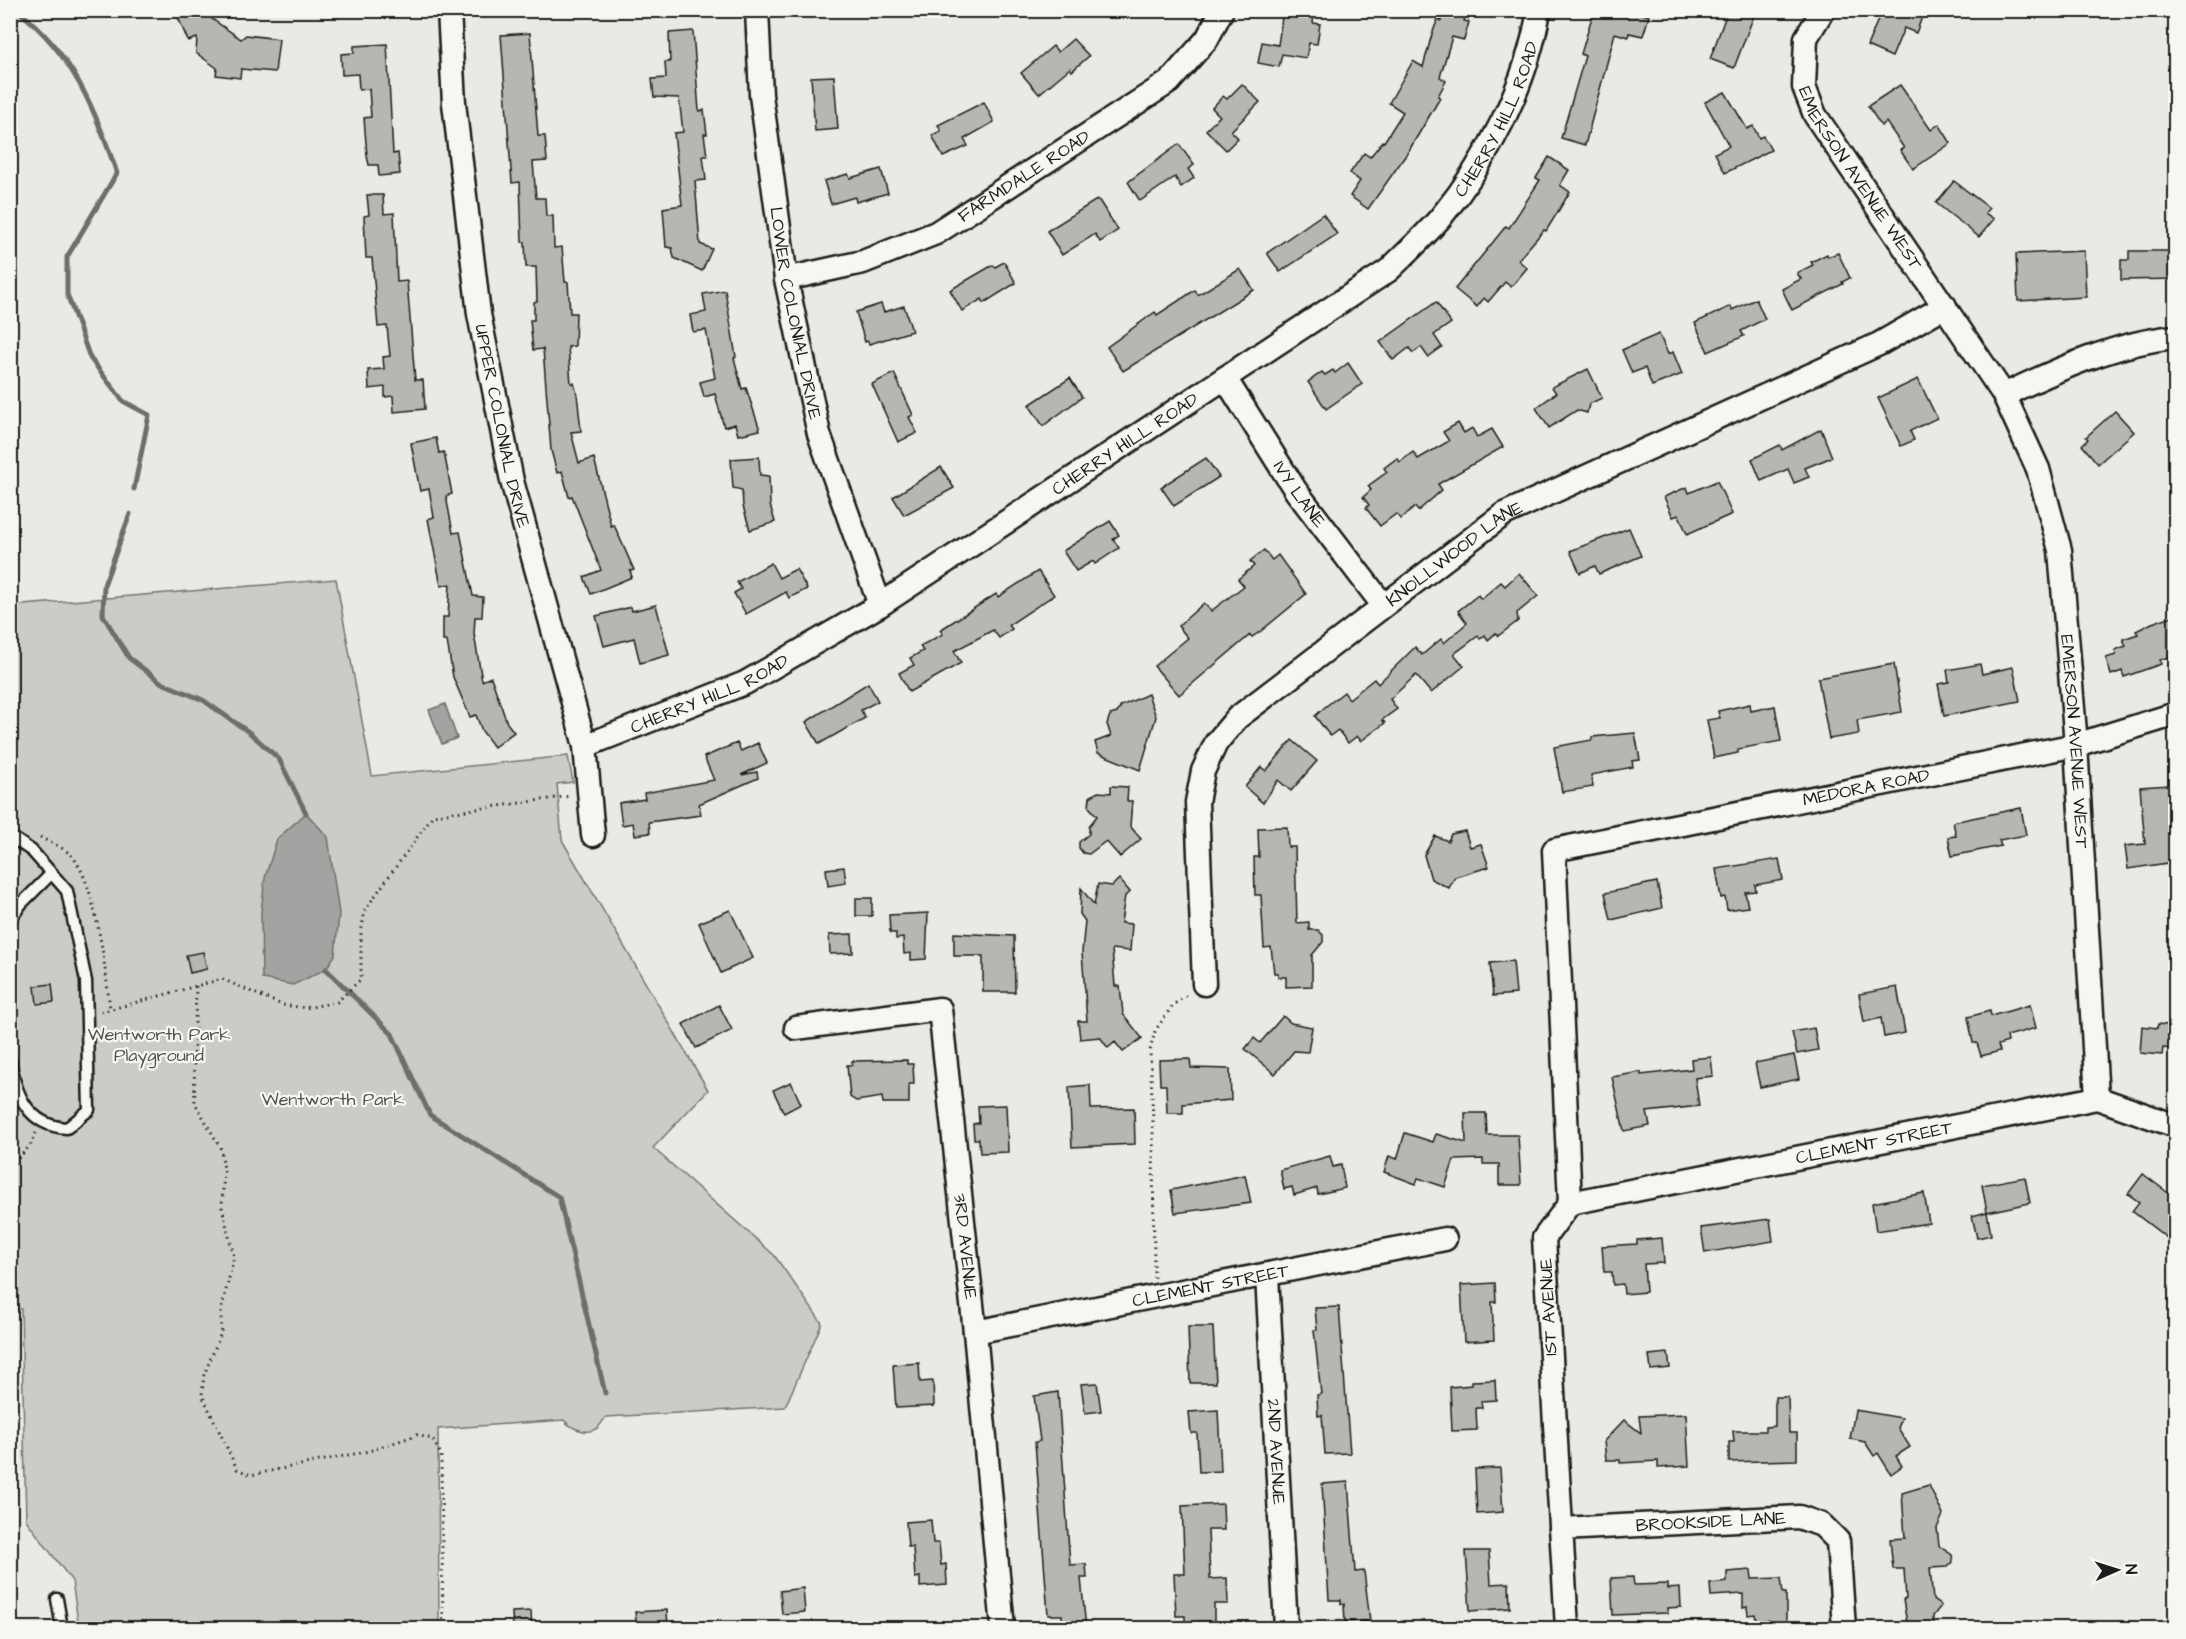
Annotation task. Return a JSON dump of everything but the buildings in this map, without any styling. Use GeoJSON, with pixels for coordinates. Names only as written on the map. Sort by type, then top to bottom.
{"type":"FeatureCollection","features":[{"type":"Feature","properties":{"kind":"street","name":"UPPER COLONIAL DRIVE"},"geometry":{"type":"LineString","coordinates":[[449,10],[454,103],[479,314],[512,481],[585,746],[593,835]]}},
{"type":"Feature","properties":{"kind":"street","name":"LOWER COLONIAL DRIVE"},"geometry":{"type":"LineString","coordinates":[[757,10],[761,96],[786,279],[819,434],[880,605]]}},
{"type":"Feature","properties":{"kind":"street","name":"FARMDALE ROAD"},"geometry":{"type":"LineString","coordinates":[[786,279],[863,262],[936,233],[1169,82],[1207,39],[1222,10]]}},
{"type":"Feature","properties":{"kind":"street","name":"CHERRY HILL ROAD"},"geometry":{"type":"LineString","coordinates":[[585,746],[745,684],[880,605],[1389,270],[1440,218],[1478,165],[1512,99],[1536,29],[1539,10]]}},
{"type":"Feature","properties":{"kind":"street","name":"EMERSON AVENUE WEST"},"geometry":{"type":"LineString","coordinates":[[1823,10],[1806,38],[1803,87],[1815,115],[2004,395],[2038,469],[2060,550],[2076,745],[2097,1098]]}},
{"type":"Feature","properties":{"kind":"street","name":"KNOLLWOOD LANE"},"geometry":{"type":"LineString","coordinates":[[1204,984],[1197,802],[1203,771],[1216,743],[1249,708],[1504,514],[1879,344],[1945,306]]}},
{"type":"Feature","properties":{"kind":"street"},"geometry":{"type":"LineString","coordinates":[[2004,395],[2056,370],[2155,339],[2175,337]]}},
{"type":"Feature","properties":{"kind":"street","name":"IVY LANE"},"geometry":{"type":"LineString","coordinates":[[1225,378],[1296,491],[1383,605]]}},
{"type":"Feature","properties":{"kind":"street","name":"MEDORA ROAD"},"geometry":{"type":"LineString","coordinates":[[1570,1203],[1554,850],[2076,745],[2175,714]]}},
{"type":"Feature","properties":{"kind":"street","name":"3RD AVENUE"},"geometry":{"type":"LineString","coordinates":[[796,1028],[940,1009],[975,1332],[1003,1629]]}},
{"type":"Feature","properties":{"kind":"street"},"geometry":{"type":"LineString","coordinates":[[2097,1098],[2175,1126]]}},
{"type":"Feature","properties":{"kind":"street","name":"CLEMENT STREET"},"geometry":{"type":"LineString","coordinates":[[1570,1203],[2097,1098]]}},
{"type":"Feature","properties":{"kind":"street","name":"1ST AVENUE"},"geometry":{"type":"LineString","coordinates":[[1567,1629],[1544,1239],[1570,1203]]}},
{"type":"Feature","properties":{"kind":"street","name":"CLEMENT STREET"},"geometry":{"type":"LineString","coordinates":[[975,1332],[1445,1239]]}},
{"type":"Feature","properties":{"kind":"street","name":"2ND AVENUE"},"geometry":{"type":"LineString","coordinates":[[1267,1275],[1286,1629]]}},
{"type":"Feature","properties":{"kind":"street","name":"BROOKSIDE LANE"},"geometry":{"type":"LineString","coordinates":[[1561,1529],[1799,1518],[1822,1525],[1839,1541],[1844,1629]]}},
{"type":"Feature","properties":{"kind":"lane"},"geometry":{"type":"LineString","coordinates":[[10,836],[32,850],[67,891],[86,981],[89,1110],[67,1128],[49,1127],[29,1112],[13,1080],[10,1059]]}},
{"type":"Feature","properties":{"kind":"lane"},"geometry":{"type":"LineString","coordinates":[[10,920],[21,904],[52,873]]}},
{"type":"Feature","properties":{"kind":"lane"},"geometry":{"type":"LineString","coordinates":[[57,1599],[62,1629]]}},
{"type":"Feature","properties":{"kind":"path"},"geometry":{"type":"LineString","coordinates":[[87,1016],[222,979],[282,1005],[306,1008],[338,1002],[361,979],[360,933],[364,910],[433,815],[590,793]]}},
{"type":"Feature","properties":{"kind":"path"},"geometry":{"type":"LineString","coordinates":[[1155,1298],[1154,1121],[1150,1051],[1155,1031],[1173,1005],[1204,984]]}},
{"type":"Feature","properties":{"kind":"path"},"geometry":{"type":"LineString","coordinates":[[196,986],[195,1102],[221,1149],[224,1169],[222,1208],[234,1257],[221,1311],[221,1333],[204,1375],[202,1395],[237,1469],[251,1475],[369,1451],[417,1435],[432,1439],[441,1454],[443,1629]]}},
{"type":"Feature","properties":{"kind":"path"},"geometry":{"type":"LineString","coordinates":[[10,1167],[30,1146],[41,1121]]}},
{"type":"Feature","properties":{"kind":"green space","name":"Wentworth Park"},"geometry":{"type":"Polygon","coordinates":[[[336,579],[372,776],[568,756],[573,782],[557,784],[562,840],[708,1090],[653,1148],[774,1255],[822,1323],[785,1407],[606,1417],[592,1431],[574,1428],[564,1420],[438,1429],[439,1628],[79,1628],[72,1581],[26,1520],[21,1309],[11,1310],[11,606],[336,579]]]}},
{"type":"Feature","properties":{"kind":"shaded area"},"geometry":{"type":"Polygon","coordinates":[[[445,704],[457,738],[442,744],[429,710],[445,704]]]}},
{"type":"Feature","properties":{"kind":"shaded area"},"geometry":{"type":"Polygon","coordinates":[[[306,813],[328,837],[339,914],[335,955],[326,969],[293,985],[262,979],[261,912],[265,878],[277,839],[306,813]]]}},
{"type":"Feature","properties":{"kind":"waterway"},"geometry":{"type":"LineString","coordinates":[[17,10],[37,27],[68,64],[100,127],[117,173],[67,257],[67,294],[90,358],[123,401],[149,415],[134,489]]}},
{"type":"Feature","properties":{"kind":"waterway"},"geometry":{"type":"LineString","coordinates":[[130,514],[104,585],[103,615],[129,658],[162,683],[203,700],[250,733],[279,759],[306,813]]}},
{"type":"Feature","properties":{"kind":"waterway"},"geometry":{"type":"LineString","coordinates":[[326,969],[392,1034],[430,1115],[559,1197],[605,1393]]}},
{"type":"Feature","properties":{"kind":"park label","name":"Wentworth Park Playground"},"geometry":{"type":"Point","coordinates":[159,1044]}}]}
